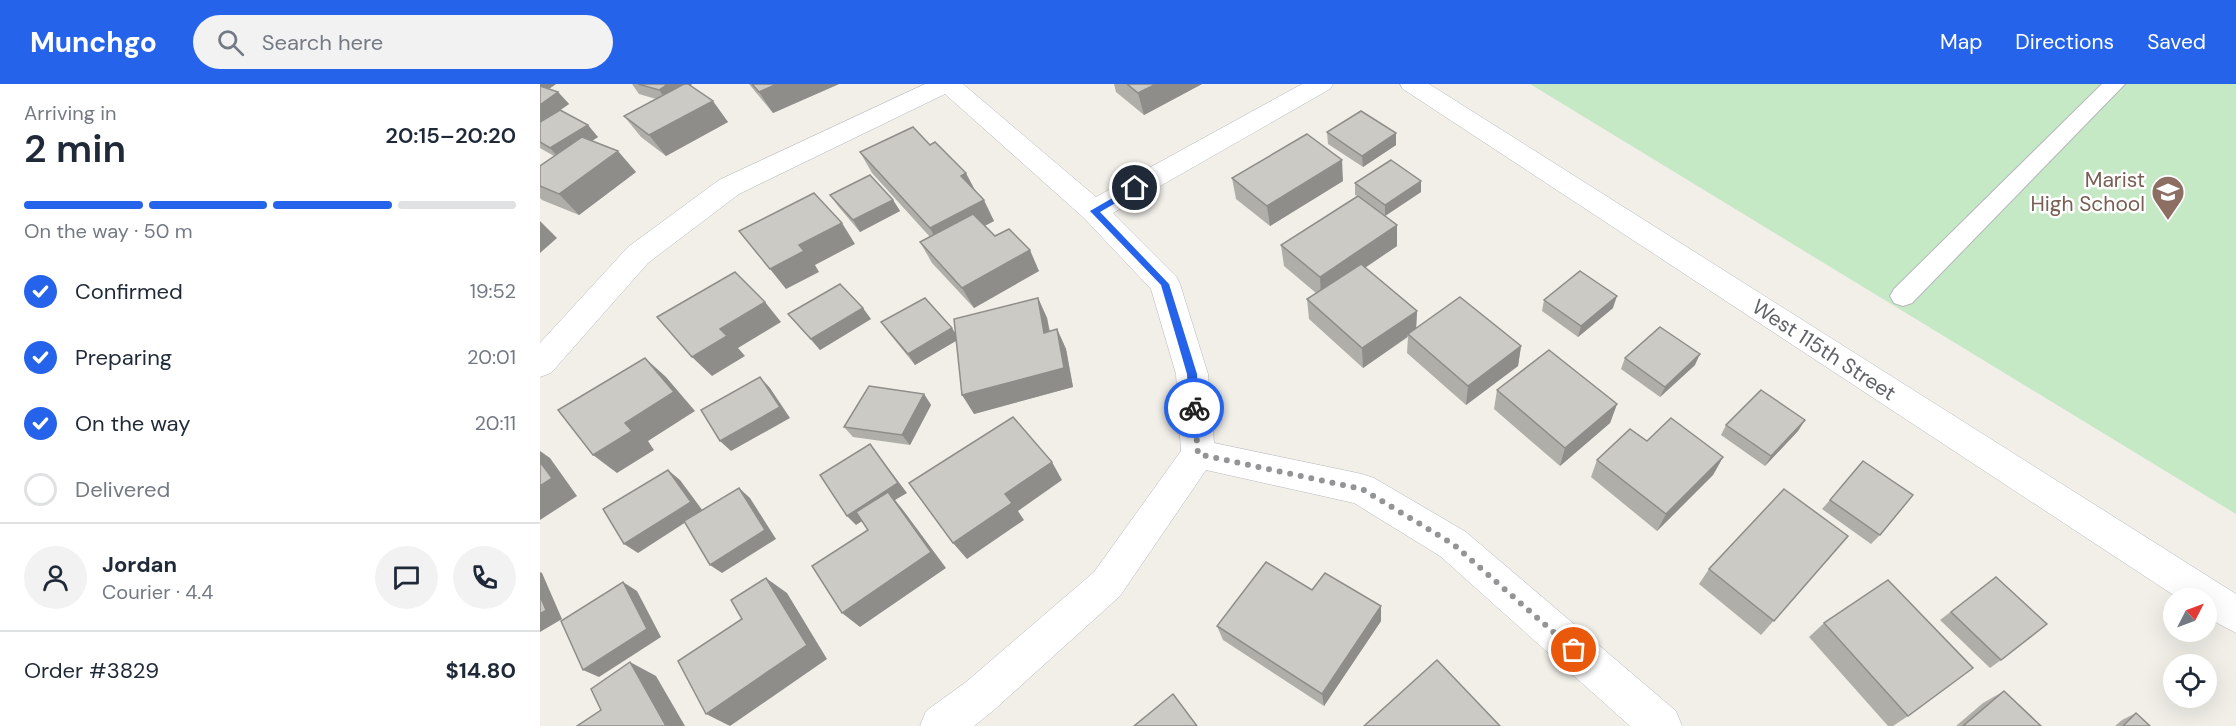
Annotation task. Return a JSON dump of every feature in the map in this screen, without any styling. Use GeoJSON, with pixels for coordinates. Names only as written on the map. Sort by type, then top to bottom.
{"type":"FeatureCollection","features":[{"type":"Feature","properties":{"kind":"street"},"geometry":{"type":"LineString","coordinates":[[540,364],[638,255],[729,187],[947,84],[1094,211],[1165,284],[1192,374],[1198,454],[1107,584],[980,696],[941,726]]}},
{"type":"Feature","properties":{"kind":"street"},"geometry":{"type":"LineString","coordinates":[[1094,211],[1321,84]]}},
{"type":"Feature","properties":{"kind":"street","name":"West 115th Street"},"geometry":{"type":"LineString","coordinates":[[1412,84],[2236,615]]}},
{"type":"Feature","properties":{"kind":"street"},"geometry":{"type":"LineString","coordinates":[[1198,454],[1362,489],[1453,544],[1661,726]]}},
{"type":"Feature","properties":{"kind":"lane"},"geometry":{"type":"LineString","coordinates":[[1903,296],[2105,87]]}},
{"type":"Feature","properties":{"kind":"green space"},"geometry":{"type":"Polygon","coordinates":[[[1530,84],[2236,84],[2236,514],[1530,84]]]}},
{"type":"Feature","properties":{"kind":"building"},"geometry":{"type":"Polygon","coordinates":[[[638,84],[668,84],[659,90],[638,84]]]}},
{"type":"Feature","properties":{"kind":"building"},"geometry":{"type":"Polygon","coordinates":[[[688,84],[713,101],[649,135],[624,116],[688,84]]]}},
{"type":"Feature","properties":{"kind":"building"},"geometry":{"type":"Polygon","coordinates":[[[752,84],[777,84],[759,92],[752,84]]]}},
{"type":"Feature","properties":{"kind":"building"},"geometry":{"type":"Polygon","coordinates":[[[1127,84],[1156,84],[1138,93],[1127,84]]]}},
{"type":"Feature","properties":{"kind":"building"},"geometry":{"type":"Polygon","coordinates":[[[540,86],[558,92],[540,105],[540,86]]]}},
{"type":"Feature","properties":{"kind":"building"},"geometry":{"type":"Polygon","coordinates":[[[560,110],[588,125],[550,148],[540,142],[540,122],[560,110]]]}},
{"type":"Feature","properties":{"kind":"building"},"geometry":{"type":"Polygon","coordinates":[[[1361,111],[1396,133],[1362,156],[1327,132],[1361,111]]]}},
{"type":"Feature","properties":{"kind":"building"},"geometry":{"type":"Polygon","coordinates":[[[913,127],[930,145],[935,142],[966,173],[961,176],[984,200],[930,228],[860,152],[913,127]]]}},
{"type":"Feature","properties":{"kind":"building"},"geometry":{"type":"Polygon","coordinates":[[[1307,134],[1342,160],[1267,206],[1232,178],[1307,134]]]}},
{"type":"Feature","properties":{"kind":"building"},"geometry":{"type":"Polygon","coordinates":[[[582,137],[618,151],[559,194],[540,186],[540,166],[582,137]]]}},
{"type":"Feature","properties":{"kind":"building"},"geometry":{"type":"Polygon","coordinates":[[[1391,160],[1421,181],[1385,205],[1355,183],[1391,160]]]}},
{"type":"Feature","properties":{"kind":"building"},"geometry":{"type":"Polygon","coordinates":[[[870,175],[893,200],[853,220],[830,195],[870,175]]]}},
{"type":"Feature","properties":{"kind":"building"},"geometry":{"type":"Polygon","coordinates":[[[814,193],[842,223],[799,245],[804,251],[770,269],[739,231],[814,193]]]}},
{"type":"Feature","properties":{"kind":"building"},"geometry":{"type":"Polygon","coordinates":[[[1358,196],[1397,225],[1320,277],[1281,245],[1358,196]]]}},
{"type":"Feature","properties":{"kind":"building"},"geometry":{"type":"Polygon","coordinates":[[[973,214],[995,236],[1009,229],[1030,250],[962,288],[920,242],[973,214]]]}},
{"type":"Feature","properties":{"kind":"building"},"geometry":{"type":"Polygon","coordinates":[[[1361,264],[1417,311],[1362,348],[1307,299],[1361,264]]]}},
{"type":"Feature","properties":{"kind":"building"},"geometry":{"type":"Polygon","coordinates":[[[1580,271],[1617,296],[1581,326],[1544,300],[1580,271]]]}},
{"type":"Feature","properties":{"kind":"building"},"geometry":{"type":"Polygon","coordinates":[[[735,272],[765,302],[720,329],[727,336],[692,357],[657,317],[735,272]]]}},
{"type":"Feature","properties":{"kind":"building"},"geometry":{"type":"Polygon","coordinates":[[[840,284],[863,308],[811,339],[788,314],[840,284]]]}},
{"type":"Feature","properties":{"kind":"building"},"geometry":{"type":"Polygon","coordinates":[[[1460,297],[1521,346],[1468,386],[1408,334],[1460,297]]]}},
{"type":"Feature","properties":{"kind":"building"},"geometry":{"type":"Polygon","coordinates":[[[925,298],[952,328],[908,354],[881,322],[925,298]]]}},
{"type":"Feature","properties":{"kind":"building"},"geometry":{"type":"Polygon","coordinates":[[[1038,298],[1044,333],[1057,329],[1064,368],[962,395],[954,319],[1038,298]]]}},
{"type":"Feature","properties":{"kind":"building"},"geometry":{"type":"Polygon","coordinates":[[[1660,327],[1700,354],[1665,387],[1625,358],[1660,327]]]}},
{"type":"Feature","properties":{"kind":"building"},"geometry":{"type":"Polygon","coordinates":[[[1549,350],[1617,404],[1565,448],[1497,390],[1549,350]]]}},
{"type":"Feature","properties":{"kind":"building"},"geometry":{"type":"Polygon","coordinates":[[[645,358],[674,392],[625,423],[632,431],[593,455],[558,410],[645,358]]]}},
{"type":"Feature","properties":{"kind":"building"},"geometry":{"type":"Polygon","coordinates":[[[760,377],[780,407],[720,441],[701,410],[760,377]]]}},
{"type":"Feature","properties":{"kind":"building"},"geometry":{"type":"Polygon","coordinates":[[[869,386],[924,394],[902,435],[844,427],[869,386]]]}},
{"type":"Feature","properties":{"kind":"building"},"geometry":{"type":"Polygon","coordinates":[[[1761,390],[1805,420],[1771,456],[1726,425],[1761,390]]]}},
{"type":"Feature","properties":{"kind":"building"},"geometry":{"type":"Polygon","coordinates":[[[1013,417],[1052,462],[1005,494],[1012,503],[953,543],[909,483],[1013,417]]]}},
{"type":"Feature","properties":{"kind":"building"},"geometry":{"type":"Polygon","coordinates":[[[1671,418],[1723,457],[1666,514],[1597,460],[1630,429],[1647,441],[1671,418]]]}},
{"type":"Feature","properties":{"kind":"building"},"geometry":{"type":"Polygon","coordinates":[[[870,444],[898,483],[847,516],[820,475],[870,444]]]}},
{"type":"Feature","properties":{"kind":"building"},"geometry":{"type":"Polygon","coordinates":[[[1863,461],[1913,495],[1880,535],[1830,500],[1863,461]]]}},
{"type":"Feature","properties":{"kind":"building"},"geometry":{"type":"Polygon","coordinates":[[[540,462],[552,478],[540,486],[540,462]]]}},
{"type":"Feature","properties":{"kind":"building"},"geometry":{"type":"Polygon","coordinates":[[[668,470],[691,502],[624,544],[603,509],[668,470]]]}},
{"type":"Feature","properties":{"kind":"building"},"geometry":{"type":"Polygon","coordinates":[[[739,488],[765,530],[710,565],[684,521],[739,488]]]}},
{"type":"Feature","properties":{"kind":"building"},"geometry":{"type":"Polygon","coordinates":[[[1784,489],[1848,536],[1774,621],[1709,569],[1784,489]]]}},
{"type":"Feature","properties":{"kind":"building"},"geometry":{"type":"Polygon","coordinates":[[[888,492],[931,552],[842,613],[812,566],[868,530],[856,512],[888,492]]]}},
{"type":"Feature","properties":{"kind":"building"},"geometry":{"type":"Polygon","coordinates":[[[1266,562],[1312,590],[1325,573],[1381,606],[1322,694],[1217,626],[1266,562]]]}},
{"type":"Feature","properties":{"kind":"building"},"geometry":{"type":"Polygon","coordinates":[[[1996,577],[2047,624],[2001,660],[1951,612],[1996,577]]]}},
{"type":"Feature","properties":{"kind":"building"},"geometry":{"type":"Polygon","coordinates":[[[766,578],[807,645],[706,714],[678,661],[742,619],[731,600],[766,578]]]}},
{"type":"Feature","properties":{"kind":"building"},"geometry":{"type":"Polygon","coordinates":[[[1888,580],[1973,668],[1908,716],[1824,623],[1888,580]]]}},
{"type":"Feature","properties":{"kind":"building"},"geometry":{"type":"Polygon","coordinates":[[[623,582],[647,629],[583,670],[561,621],[623,582]]]}},
{"type":"Feature","properties":{"kind":"building"},"geometry":{"type":"Polygon","coordinates":[[[540,596],[546,610],[540,614],[540,596]]]}},
{"type":"Feature","properties":{"kind":"building"},"geometry":{"type":"Polygon","coordinates":[[[1437,660],[1500,726],[1364,726],[1437,660]]]}},
{"type":"Feature","properties":{"kind":"building"},"geometry":{"type":"Polygon","coordinates":[[[630,662],[666,726],[577,726],[601,710],[591,689],[630,662]]]}},
{"type":"Feature","properties":{"kind":"building"},"geometry":{"type":"Polygon","coordinates":[[[2004,691],[2041,726],[1963,726],[2004,691]]]}},
{"type":"Feature","properties":{"kind":"building"},"geometry":{"type":"Polygon","coordinates":[[[1173,694],[1197,726],[1134,726],[1173,694]]]}},
{"type":"Feature","properties":{"kind":"building"},"geometry":{"type":"Polygon","coordinates":[[[2136,713],[2150,726],[2123,726],[2136,713]]]}},
{"type":"Feature","properties":{"kind":"way so far"},"geometry":{"type":"LineString","coordinates":[[1194,408],[1198,454],[1362,489],[1453,544],[1574,650]]}},
{"type":"Feature","properties":{"kind":"place","name":"Marist High School"},"geometry":{"type":"Point","coordinates":[2168,221]}},
{"type":"Feature","properties":{"kind":"route"},"geometry":{"type":"LineString","coordinates":[[1135,188],[1094,211],[1165,284],[1192,374],[1194,408]]}}]}
